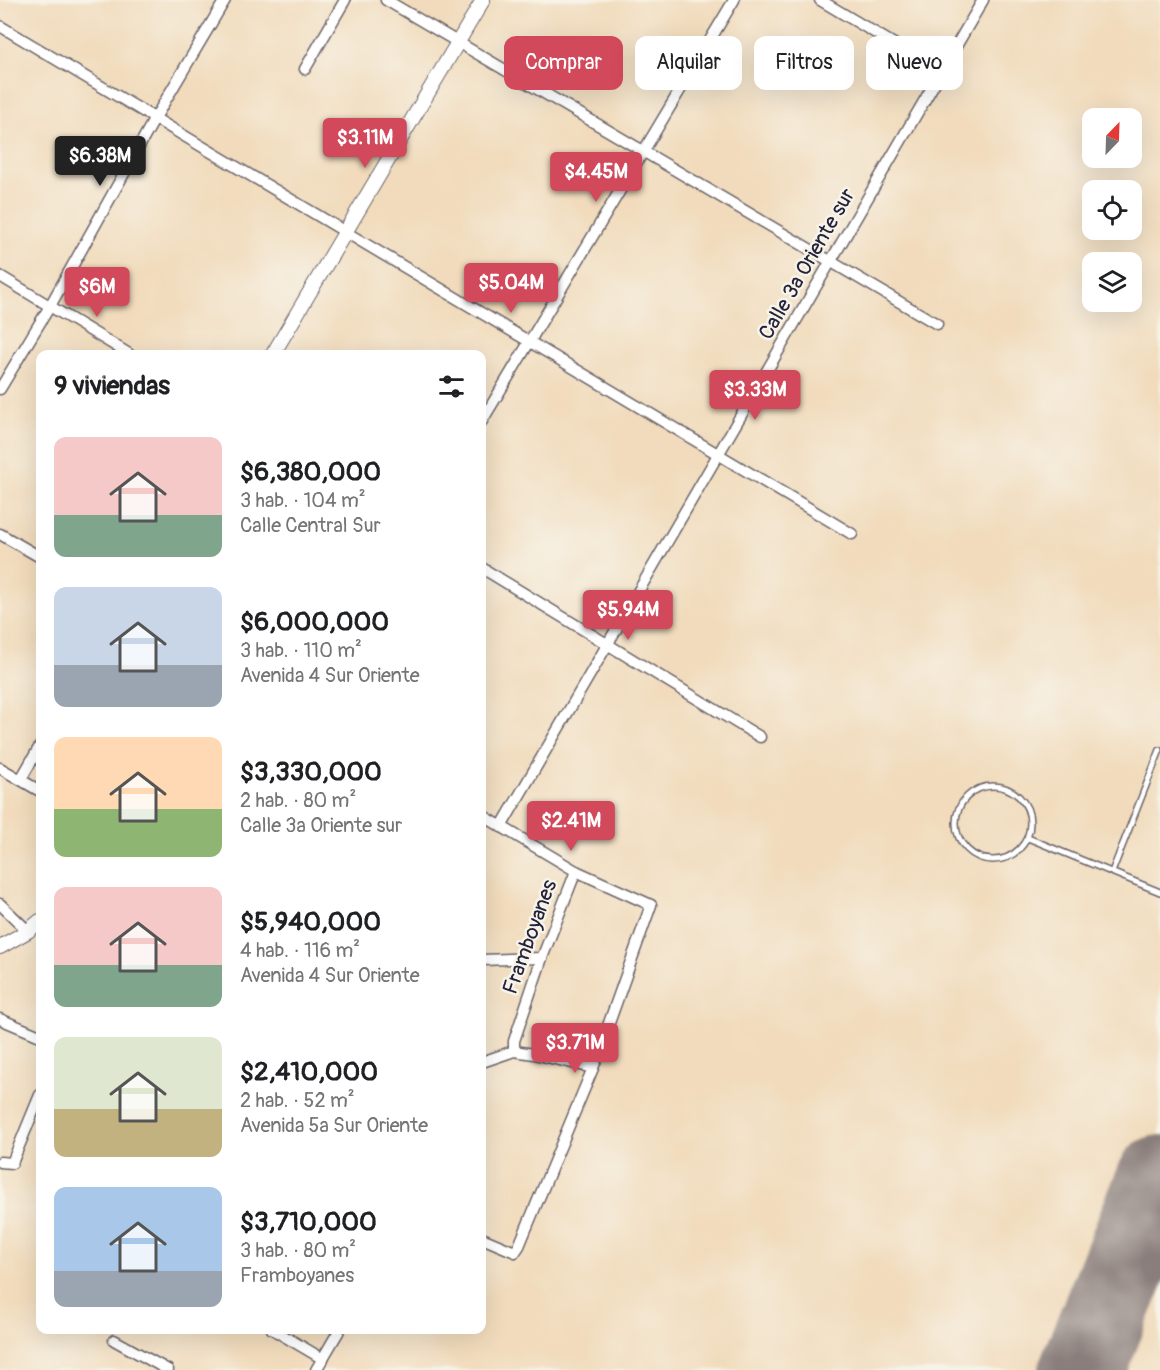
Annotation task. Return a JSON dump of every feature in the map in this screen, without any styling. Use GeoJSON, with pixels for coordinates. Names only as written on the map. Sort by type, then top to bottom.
{"type":"FeatureCollection","features":[{"type":"Feature","properties":{"kind":"street"},"geometry":{"type":"LineString","coordinates":[[0,389],[225,0]]}},
{"type":"Feature","properties":{"kind":"street"},"geometry":{"type":"LineString","coordinates":[[305,69],[345,0]]}},
{"type":"Feature","properties":{"kind":"street"},"geometry":{"type":"LineString","coordinates":[[386,0],[937,324]]}},
{"type":"Feature","properties":{"kind":"street"},"geometry":{"type":"LineString","coordinates":[[275,350],[483,0]]}},
{"type":"Feature","properties":{"kind":"street"},"geometry":{"type":"LineString","coordinates":[[486,414],[734,0]]}},
{"type":"Feature","properties":{"kind":"street"},"geometry":{"type":"LineString","coordinates":[[820,0],[880,36]]}},
{"type":"Feature","properties":{"kind":"street","name":"Calle 3a Oriente sur"},"geometry":{"type":"LineString","coordinates":[[962,36],[983,0]]}},
{"type":"Feature","properties":{"kind":"street"},"geometry":{"type":"LineString","coordinates":[[0,26],[852,534]]}},
{"type":"Feature","properties":{"kind":"street","name":"Calle 3a Oriente sur"},"geometry":{"type":"LineString","coordinates":[[501,827],[931,90]]}},
{"type":"Feature","properties":{"kind":"street"},"geometry":{"type":"LineString","coordinates":[[0,276],[122,350]]}},
{"type":"Feature","properties":{"kind":"street"},"geometry":{"type":"LineString","coordinates":[[0,534],[36,555]]}},
{"type":"Feature","properties":{"kind":"street"},"geometry":{"type":"LineString","coordinates":[[486,570],[760,738]]}},
{"type":"Feature","properties":{"kind":"street"},"geometry":{"type":"LineString","coordinates":[[21,779],[36,753]]}},
{"type":"Feature","properties":{"kind":"street"},"geometry":{"type":"LineString","coordinates":[[0,768],[36,788]]}},
{"type":"Feature","properties":{"kind":"street"},"geometry":{"type":"LineString","coordinates":[[486,818],[576,871],[651,905],[593,1068],[519,1246],[515,1252],[486,1240]]}},
{"type":"Feature","properties":{"kind":"street","name":"Framboyanes"},"geometry":{"type":"LineString","coordinates":[[514,1051],[514,1041],[542,958],[576,871]]}},
{"type":"Feature","properties":{"kind":"street"},"geometry":{"type":"LineString","coordinates":[[0,904],[28,931]]}},
{"type":"Feature","properties":{"kind":"street"},"geometry":{"type":"LineString","coordinates":[[0,947],[36,924]]}},
{"type":"Feature","properties":{"kind":"street"},"geometry":{"type":"LineString","coordinates":[[486,960],[542,958]]}},
{"type":"Feature","properties":{"kind":"street"},"geometry":{"type":"LineString","coordinates":[[0,1018],[36,1034]]}},
{"type":"Feature","properties":{"kind":"street"},"geometry":{"type":"LineString","coordinates":[[486,1061],[514,1051],[593,1068]]}},
{"type":"Feature","properties":{"kind":"street"},"geometry":{"type":"LineString","coordinates":[[0,1162],[12,1163],[36,1105]]}},
{"type":"Feature","properties":{"kind":"street"},"geometry":{"type":"LineString","coordinates":[[280,1334],[323,1359]]}},
{"type":"Feature","properties":{"kind":"street"},"geometry":{"type":"LineString","coordinates":[[316,1370],[337,1334]]}},
{"type":"Feature","properties":{"kind":"street"},"geometry":{"type":"LineString","coordinates":[[114,1340],[168,1370]]}},
{"type":"Feature","properties":{"kind":"lane"},"geometry":{"type":"LineString","coordinates":[[1112,872],[1160,750]]}},
{"type":"Feature","properties":{"kind":"lane"},"geometry":{"type":"LineString","coordinates":[[1003,787],[1023,801],[1029,813],[1028,838],[1022,848],[1002,860],[979,857],[961,842],[957,831],[960,808],[967,797],[978,790],[1003,787]]}},
{"type":"Feature","properties":{"kind":"lane"},"geometry":{"type":"LineString","coordinates":[[1028,838],[1160,892]]}},
{"type":"Feature","properties":{"kind":"runway"},"geometry":{"type":"LineString","coordinates":[[1082,1370],[1160,1178]]}}]}
